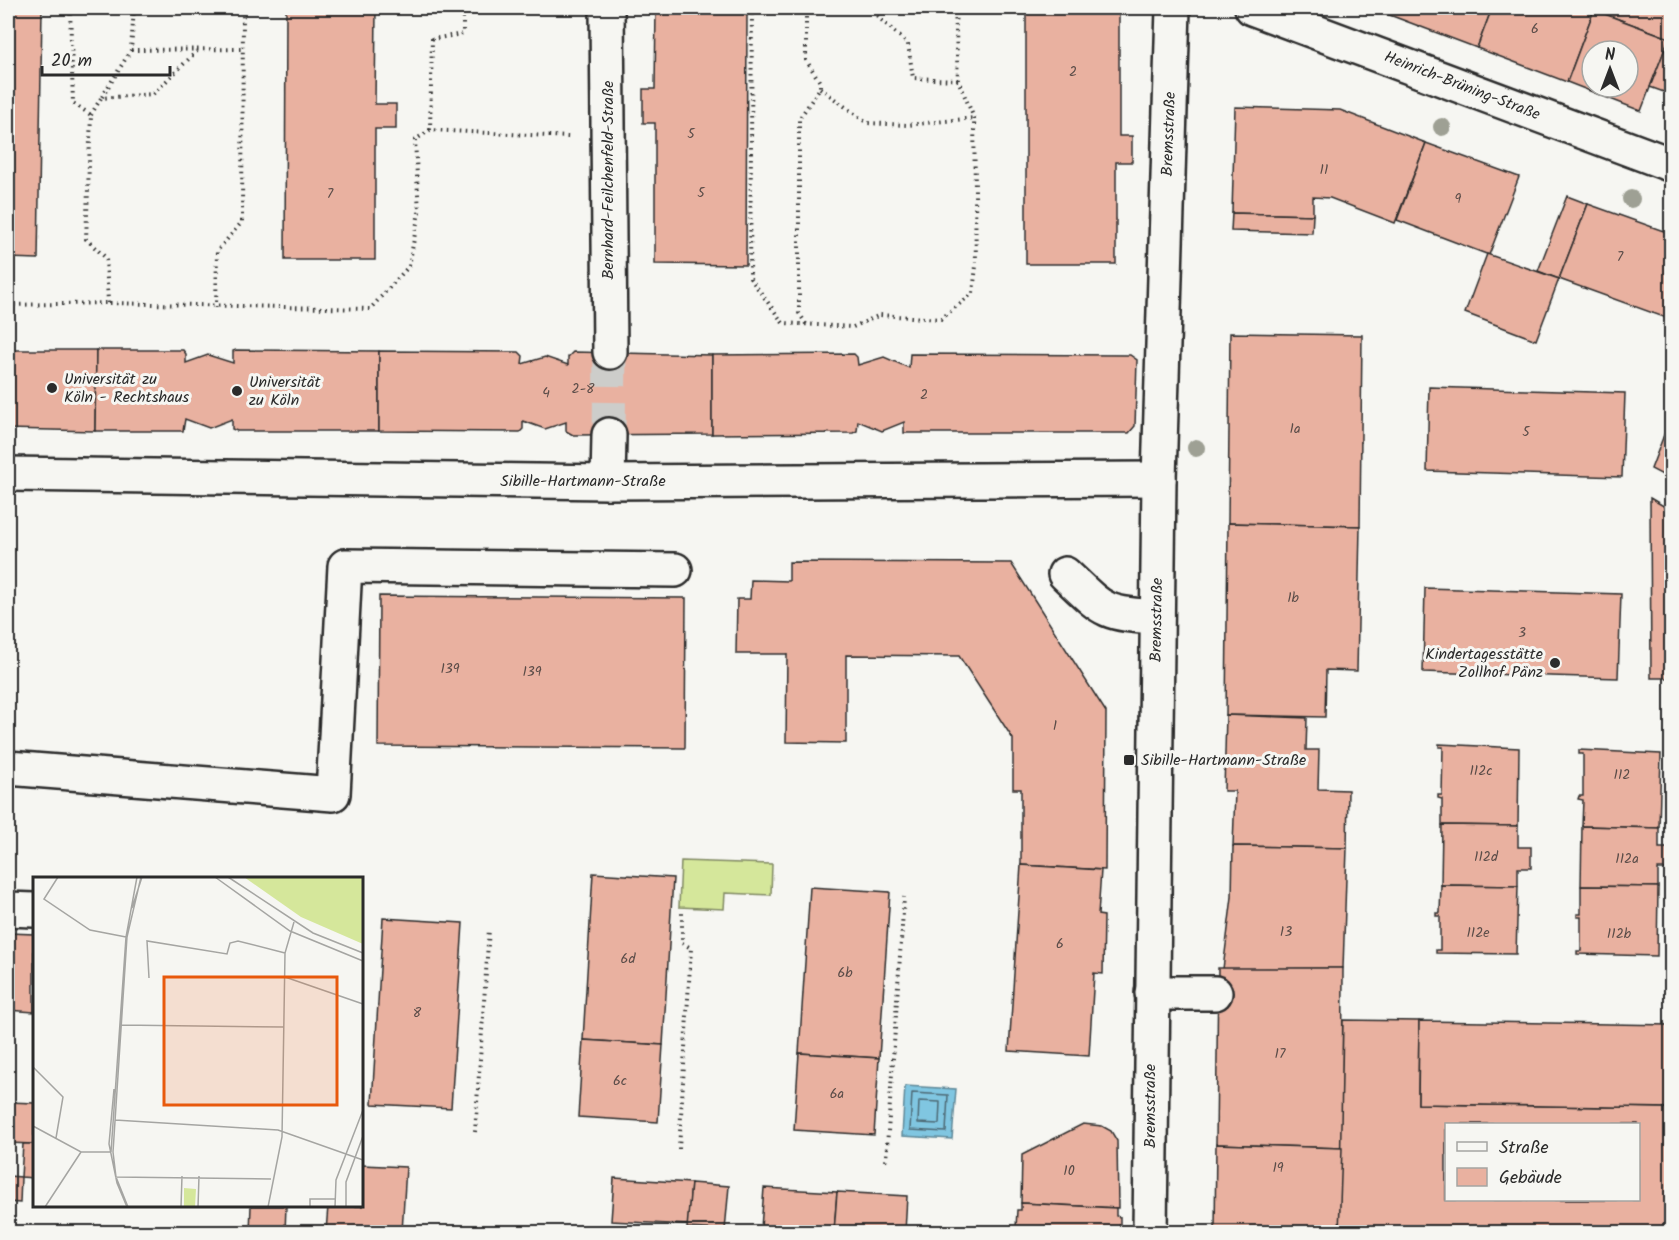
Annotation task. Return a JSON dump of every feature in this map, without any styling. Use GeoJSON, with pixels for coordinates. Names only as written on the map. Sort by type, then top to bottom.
{"type":"FeatureCollection","features":[{"type":"Feature","properties":{"kind":"street","name":"Bernhard-Feilchenfeld-Straße"},"geometry":{"type":"LineString","coordinates":[[607,8],[610,352]]}},
{"type":"Feature","properties":{"kind":"street","name":"Bremsstraße"},"geometry":{"type":"LineString","coordinates":[[1150,1233],[1159,479],[1173,8]]}},
{"type":"Feature","properties":{"kind":"street","name":"Heinrich-Brüning-Straße"},"geometry":{"type":"LineString","coordinates":[[1252,8],[1671,165]]}},
{"type":"Feature","properties":{"kind":"street"},"geometry":{"type":"LineString","coordinates":[[608,482],[609,435]]}},
{"type":"Feature","properties":{"kind":"street","name":"Sibille-Hartmann-Straße"},"geometry":{"type":"LineString","coordinates":[[8,474],[608,482],[1159,479]]}},
{"type":"Feature","properties":{"kind":"street"},"geometry":{"type":"LineString","coordinates":[[8,768],[333,794],[345,566],[675,570]]}},
{"type":"Feature","properties":{"kind":"street"},"geometry":{"type":"LineString","coordinates":[[1065,574],[1105,610],[1117,615],[1157,617]]}},
{"type":"Feature","properties":{"kind":"street"},"geometry":{"type":"LineString","coordinates":[[8,909],[33,910]]}},
{"type":"Feature","properties":{"kind":"street"},"geometry":{"type":"LineString","coordinates":[[1152,993],[1215,993]]}},
{"type":"Feature","properties":{"kind":"path"},"geometry":{"type":"LineString","coordinates":[[70,8],[73,103],[91,115]]}},
{"type":"Feature","properties":{"kind":"path"},"geometry":{"type":"LineString","coordinates":[[108,303],[106,258],[86,239],[91,115],[131,50],[134,8]]}},
{"type":"Feature","properties":{"kind":"path"},"geometry":{"type":"LineString","coordinates":[[216,308],[217,251],[242,222],[243,8]]}},
{"type":"Feature","properties":{"kind":"path"},"geometry":{"type":"LineString","coordinates":[[430,130],[432,39],[463,34],[464,8]]}},
{"type":"Feature","properties":{"kind":"path"},"geometry":{"type":"LineString","coordinates":[[752,8],[750,278],[783,322],[853,327],[880,315],[941,319],[973,293],[976,266],[974,118],[958,80],[955,8]]}},
{"type":"Feature","properties":{"kind":"path"},"geometry":{"type":"LineString","coordinates":[[806,8],[806,60],[820,82],[820,88],[799,119],[799,313],[807,325]]}},
{"type":"Feature","properties":{"kind":"path"},"geometry":{"type":"LineString","coordinates":[[868,8],[908,44],[913,78],[958,80]]}},
{"type":"Feature","properties":{"kind":"path"},"geometry":{"type":"LineString","coordinates":[[131,50],[243,49]]}},
{"type":"Feature","properties":{"kind":"path"},"geometry":{"type":"LineString","coordinates":[[101,98],[153,94],[197,51]]}},
{"type":"Feature","properties":{"kind":"path"},"geometry":{"type":"LineString","coordinates":[[820,88],[867,123],[907,125],[974,118]]}},
{"type":"Feature","properties":{"kind":"path"},"geometry":{"type":"LineString","coordinates":[[8,305],[108,303],[216,308],[370,309],[408,266],[419,212],[415,140],[430,130],[608,139]]}},
{"type":"Feature","properties":{"kind":"path"},"geometry":{"type":"LineString","coordinates":[[886,1161],[904,897]]}},
{"type":"Feature","properties":{"kind":"path"},"geometry":{"type":"LineString","coordinates":[[679,1149],[691,948],[681,943],[682,911]]}},
{"type":"Feature","properties":{"kind":"path"},"geometry":{"type":"LineString","coordinates":[[475,1132],[489,929]]}},
{"type":"Feature","properties":{"kind":"green space"},"geometry":{"type":"Polygon","coordinates":[[[681,861],[772,864],[771,895],[725,893],[724,909],[679,907],[681,861]]]}},
{"type":"Feature","properties":{"kind":"water"},"geometry":{"type":"Polygon","coordinates":[[[905,1086],[956,1089],[952,1139],[902,1136],[905,1086]]]}},
{"type":"Feature","properties":{"kind":"building"},"geometry":{"type":"Polygon","coordinates":[[[8,8],[42,8],[38,259],[8,258],[8,8]]]}},
{"type":"Feature","properties":{"kind":"building"},"geometry":{"type":"Polygon","coordinates":[[[286,8],[376,8],[375,104],[396,104],[396,129],[375,129],[375,260],[285,260],[286,8]]]}},
{"type":"Feature","properties":{"kind":"building"},"geometry":{"type":"Polygon","coordinates":[[[656,8],[747,8],[746,265],[655,264],[655,123],[643,123],[643,89],[655,89],[656,8]]]}},
{"type":"Feature","properties":{"kind":"building"},"geometry":{"type":"Polygon","coordinates":[[[1026,8],[1119,8],[1119,136],[1132,136],[1132,162],[1116,162],[1116,264],[1026,264],[1026,8]]]}},
{"type":"Feature","properties":{"kind":"building"},"geometry":{"type":"Polygon","coordinates":[[[1390,8],[1492,8],[1477,48],[1387,14],[1390,8]]]}},
{"type":"Feature","properties":{"kind":"building"},"geometry":{"type":"Polygon","coordinates":[[[1492,8],[1594,10],[1583,39],[1580,39],[1580,47],[1567,82],[1477,48],[1492,8]]]}},
{"type":"Feature","properties":{"kind":"building"},"geometry":{"type":"Polygon","coordinates":[[[1595,8],[1672,8],[1672,31],[1669,38],[1594,10],[1595,8]]]}},
{"type":"Feature","properties":{"kind":"building"},"geometry":{"type":"Polygon","coordinates":[[[1594,10],[1669,38],[1641,111],[1610,99],[1640,99],[1640,39],[1583,39],[1594,10]]]}},
{"type":"Feature","properties":{"kind":"building"},"geometry":{"type":"Polygon","coordinates":[[[1672,31],[1672,95],[1650,87],[1672,31]]]}},
{"type":"Feature","properties":{"kind":"building"},"geometry":{"type":"Polygon","coordinates":[[[1580,47],[1580,87],[1567,82],[1580,47]]]}},
{"type":"Feature","properties":{"kind":"building"},"geometry":{"type":"Polygon","coordinates":[[[1235,107],[1340,110],[1426,143],[1395,223],[1330,198],[1313,197],[1313,215],[1232,213],[1235,107]]]}},
{"type":"Feature","properties":{"kind":"building"},"geometry":{"type":"Polygon","coordinates":[[[1426,143],[1519,177],[1489,255],[1397,220],[1426,143]]]}},
{"type":"Feature","properties":{"kind":"building"},"geometry":{"type":"Polygon","coordinates":[[[1567,196],[1588,204],[1559,279],[1538,271],[1567,196]]]}},
{"type":"Feature","properties":{"kind":"building"},"geometry":{"type":"Polygon","coordinates":[[[1588,204],[1672,234],[1672,320],[1559,279],[1588,204]]]}},
{"type":"Feature","properties":{"kind":"building"},"geometry":{"type":"Polygon","coordinates":[[[1232,213],[1313,215],[1312,233],[1231,231],[1232,213]]]}},
{"type":"Feature","properties":{"kind":"building"},"geometry":{"type":"Polygon","coordinates":[[[1487,254],[1559,279],[1536,340],[1465,313],[1487,254]]]}},
{"type":"Feature","properties":{"kind":"building"},"geometry":{"type":"Polygon","coordinates":[[[1230,333],[1362,335],[1360,526],[1228,523],[1230,333]]]}},
{"type":"Feature","properties":{"kind":"building","name":"Universität zu Köln - Rechtshaus"},"geometry":{"type":"Polygon","coordinates":[[[9,350],[96,350],[95,431],[8,429],[9,350]]]}},
{"type":"Feature","properties":{"kind":"building","name":"Universität zu Köln"},"geometry":{"type":"Polygon","coordinates":[[[96,350],[183,350],[186,354],[186,363],[208,355],[233,363],[233,351],[236,350],[379,351],[379,431],[237,431],[232,429],[232,419],[209,428],[185,419],[183,431],[95,431],[96,350]]]}},
{"type":"Feature","properties":{"kind":"building"},"geometry":{"type":"Polygon","coordinates":[[[379,351],[519,352],[523,356],[522,364],[545,357],[568,365],[568,357],[573,352],[712,355],[712,434],[573,435],[566,431],[566,422],[545,429],[523,421],[523,429],[520,432],[379,431],[379,351]]]}},
{"type":"Feature","properties":{"kind":"building"},"geometry":{"type":"Polygon","coordinates":[[[854,354],[858,365],[884,357],[909,368],[910,354],[1130,355],[1137,360],[1135,426],[1129,433],[904,433],[904,422],[882,431],[858,421],[857,431],[853,433],[712,434],[712,355],[854,354]]]}},
{"type":"Feature","properties":{"kind":"building"},"geometry":{"type":"Polygon","coordinates":[[[1429,387],[1625,393],[1622,477],[1427,471],[1429,387]]]}},
{"type":"Feature","properties":{"kind":"building"},"geometry":{"type":"Polygon","coordinates":[[[1667,427],[1672,429],[1672,480],[1651,469],[1667,427]]]}},
{"type":"Feature","properties":{"kind":"building"},"geometry":{"type":"Polygon","coordinates":[[[1650,498],[1672,511],[1672,678],[1651,678],[1650,498]]]}},
{"type":"Feature","properties":{"kind":"building"},"geometry":{"type":"Polygon","coordinates":[[[1228,523],[1360,526],[1357,671],[1326,670],[1325,717],[1226,715],[1228,523]]]}},
{"type":"Feature","properties":{"kind":"building"},"geometry":{"type":"Polygon","coordinates":[[[789,562],[1011,563],[1106,712],[1105,870],[1021,865],[1021,789],[1013,789],[1013,739],[959,656],[846,655],[846,743],[786,742],[787,654],[736,654],[737,599],[750,599],[751,580],[789,581],[789,562]]]}},
{"type":"Feature","properties":{"kind":"building"},"geometry":{"type":"Polygon","coordinates":[[[1425,588],[1621,594],[1618,678],[1423,672],[1425,588]]]}},
{"type":"Feature","properties":{"kind":"building"},"geometry":{"type":"Polygon","coordinates":[[[379,596],[686,598],[685,748],[378,746],[379,596]]]}},
{"type":"Feature","properties":{"kind":"building"},"geometry":{"type":"Polygon","coordinates":[[[1226,715],[1307,718],[1306,750],[1319,750],[1318,789],[1348,790],[1347,848],[1233,846],[1235,791],[1224,791],[1226,715]]]}},
{"type":"Feature","properties":{"kind":"building"},"geometry":{"type":"Polygon","coordinates":[[[1439,744],[1519,748],[1518,826],[1442,825],[1442,799],[1438,798],[1438,795],[1442,795],[1443,747],[1439,747],[1439,744]]]}},
{"type":"Feature","properties":{"kind":"building"},"geometry":{"type":"Polygon","coordinates":[[[1579,750],[1661,754],[1659,828],[1582,826],[1583,800],[1578,799],[1579,796],[1583,796],[1583,754],[1579,754],[1579,750]]]}},
{"type":"Feature","properties":{"kind":"building"},"geometry":{"type":"Polygon","coordinates":[[[1442,825],[1518,826],[1518,847],[1531,847],[1531,868],[1518,868],[1518,886],[1441,885],[1442,825]]]}},
{"type":"Feature","properties":{"kind":"building"},"geometry":{"type":"Polygon","coordinates":[[[1582,826],[1659,828],[1659,848],[1671,848],[1671,869],[1658,869],[1658,887],[1581,886],[1582,826]]]}},
{"type":"Feature","properties":{"kind":"building"},"geometry":{"type":"Polygon","coordinates":[[[1233,846],[1347,848],[1343,968],[1223,969],[1232,897],[1233,846]]]}},
{"type":"Feature","properties":{"kind":"building"},"geometry":{"type":"Polygon","coordinates":[[[1021,865],[1101,870],[1098,915],[1104,916],[1103,974],[1094,973],[1089,1056],[1009,1051],[1021,865]]]}},
{"type":"Feature","properties":{"kind":"building"},"geometry":{"type":"Polygon","coordinates":[[[593,873],[673,878],[663,1045],[583,1040],[593,873]]]}},
{"type":"Feature","properties":{"kind":"building"},"geometry":{"type":"Polygon","coordinates":[[[1441,885],[1518,886],[1516,954],[1436,953],[1436,950],[1440,950],[1440,916],[1436,916],[1436,913],[1440,913],[1441,885]]]}},
{"type":"Feature","properties":{"kind":"building"},"geometry":{"type":"Polygon","coordinates":[[[1581,886],[1658,887],[1657,956],[1577,954],[1577,951],[1581,951],[1581,917],[1577,917],[1577,914],[1581,914],[1581,886]]]}},
{"type":"Feature","properties":{"kind":"building"},"geometry":{"type":"Polygon","coordinates":[[[810,887],[890,892],[879,1058],[799,1053],[810,887]]]}},
{"type":"Feature","properties":{"kind":"building"},"geometry":{"type":"Polygon","coordinates":[[[383,918],[463,923],[451,1108],[372,1104],[383,918]]]}},
{"type":"Feature","properties":{"kind":"building"},"geometry":{"type":"Polygon","coordinates":[[[8,933],[33,934],[33,1012],[8,1010],[8,933]]]}},
{"type":"Feature","properties":{"kind":"building"},"geometry":{"type":"Polygon","coordinates":[[[1218,968],[1343,968],[1342,1148],[1216,1144],[1218,968]]]}},
{"type":"Feature","properties":{"kind":"building"},"geometry":{"type":"Polygon","coordinates":[[[1343,1020],[1419,1021],[1418,1104],[1672,1108],[1672,1232],[1339,1232],[1343,1020]]]}},
{"type":"Feature","properties":{"kind":"building"},"geometry":{"type":"Polygon","coordinates":[[[1419,1021],[1672,1025],[1672,1108],[1418,1104],[1419,1021]]]}},
{"type":"Feature","properties":{"kind":"building"},"geometry":{"type":"Polygon","coordinates":[[[583,1040],[663,1045],[658,1122],[578,1117],[583,1040]]]}},
{"type":"Feature","properties":{"kind":"building"},"geometry":{"type":"Polygon","coordinates":[[[799,1053],[879,1058],[874,1135],[794,1130],[799,1053]]]}},
{"type":"Feature","properties":{"kind":"building"},"geometry":{"type":"Polygon","coordinates":[[[8,1102],[33,1103],[33,1144],[8,1143],[8,1102]]]}},
{"type":"Feature","properties":{"kind":"building"},"geometry":{"type":"Polygon","coordinates":[[[1083,1124],[1102,1126],[1111,1131],[1117,1141],[1118,1208],[1021,1203],[1022,1155],[1083,1124]]]}},
{"type":"Feature","properties":{"kind":"building"},"geometry":{"type":"Polygon","coordinates":[[[23,1144],[33,1144],[33,1178],[21,1177],[23,1144]]]}},
{"type":"Feature","properties":{"kind":"building"},"geometry":{"type":"Polygon","coordinates":[[[1216,1144],[1342,1148],[1339,1232],[1215,1232],[1216,1144]]]}},
{"type":"Feature","properties":{"kind":"building"},"geometry":{"type":"Polygon","coordinates":[[[363,1165],[406,1167],[402,1232],[326,1232],[328,1207],[363,1207],[363,1165]]]}},
{"type":"Feature","properties":{"kind":"building"},"geometry":{"type":"Polygon","coordinates":[[[8,1176],[21,1177],[20,1203],[8,1202],[8,1176]]]}},
{"type":"Feature","properties":{"kind":"building"},"geometry":{"type":"Polygon","coordinates":[[[614,1178],[691,1183],[688,1225],[611,1221],[614,1178]]]}},
{"type":"Feature","properties":{"kind":"building"},"geometry":{"type":"Polygon","coordinates":[[[691,1183],[729,1186],[725,1230],[687,1228],[691,1183]]]}},
{"type":"Feature","properties":{"kind":"building"},"geometry":{"type":"Polygon","coordinates":[[[764,1188],[837,1192],[834,1232],[761,1228],[764,1188]]]}},
{"type":"Feature","properties":{"kind":"building"},"geometry":{"type":"Polygon","coordinates":[[[837,1192],[907,1196],[905,1232],[834,1232],[837,1192]]]}},
{"type":"Feature","properties":{"kind":"building"},"geometry":{"type":"Polygon","coordinates":[[[1021,1203],[1116,1208],[1116,1216],[1120,1217],[1120,1232],[1020,1232],[1020,1228],[1016,1228],[1017,1210],[1021,1210],[1021,1203]]]}},
{"type":"Feature","properties":{"kind":"building"},"geometry":{"type":"Polygon","coordinates":[[[251,1207],[286,1207],[285,1232],[250,1232],[251,1207]]]}},
{"type":"Feature","properties":{"kind":"tunnel"},"geometry":{"type":"LineString","coordinates":[[609,435],[610,352]]}},
{"type":"Feature","properties":{"kind":"place","name":"Universität zu Köln - Rechtshaus"},"geometry":{"type":"Point","coordinates":[52,388]}},
{"type":"Feature","properties":{"kind":"place","name":"Universität zu Köln"},"geometry":{"type":"Point","coordinates":[237,391]}},
{"type":"Feature","properties":{"kind":"place","name":"Kindertagesstätte Zollhof Pänz"},"geometry":{"type":"Point","coordinates":[1555,663]}},
{"type":"Feature","properties":{"kind":"place","name":"Sibille-Hartmann-Straße"},"geometry":{"type":"Point","coordinates":[1129,760]}}]}
